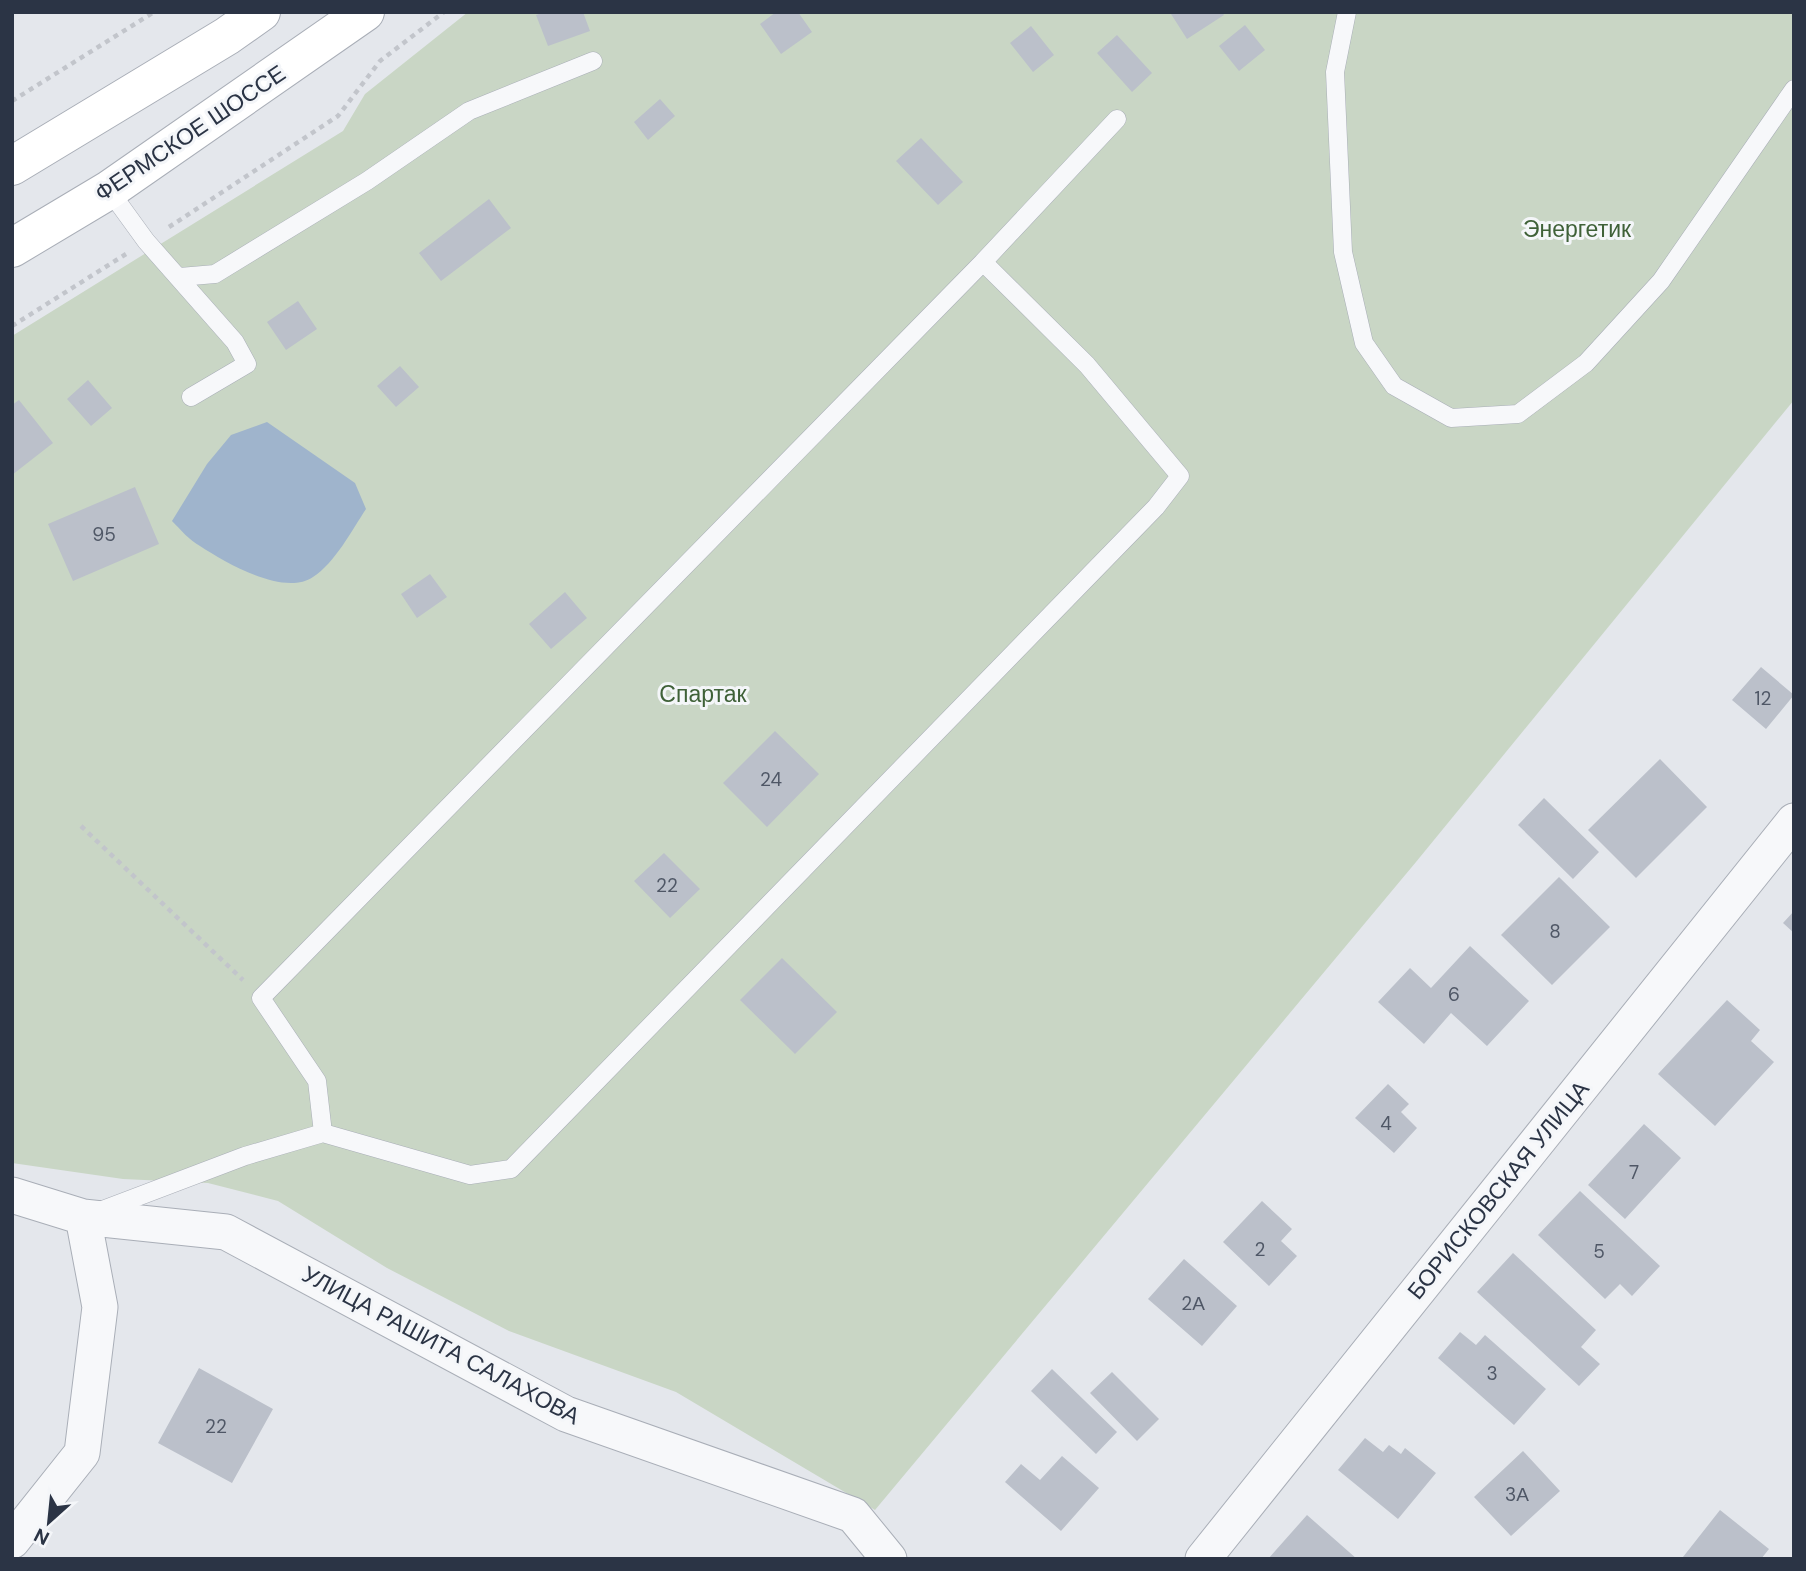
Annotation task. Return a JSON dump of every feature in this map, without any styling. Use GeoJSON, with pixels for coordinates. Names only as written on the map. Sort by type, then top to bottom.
{"type":"FeatureCollection","features":[{"type":"Feature","properties":{"kind":"main road"},"geometry":{"type":"LineString","coordinates":[[12,166],[227,36],[261,12]]}},
{"type":"Feature","properties":{"kind":"main road","name":"ФЕРМСКОЕ ШОССЕ"},"geometry":{"type":"LineString","coordinates":[[12,248],[109,190],[365,12]]}},
{"type":"Feature","properties":{"kind":"street","name":"БОРИСКОВСКАЯ УЛИЦА"},"geometry":{"type":"LineString","coordinates":[[1203,1559],[1794,821]]}},
{"type":"Feature","properties":{"kind":"street","name":"УЛИЦА РАШИТА САЛАХОВА"},"geometry":{"type":"LineString","coordinates":[[12,1195],[83,1217],[226,1231],[566,1414],[853,1515],[888,1559]]}},
{"type":"Feature","properties":{"kind":"street"},"geometry":{"type":"LineString","coordinates":[[12,1541],[82,1453],[100,1307],[83,1217]]}},
{"type":"Feature","properties":{"kind":"lane"},"geometry":{"type":"LineString","coordinates":[[1347,12],[1335,72],[1343,252],[1364,343],[1394,386],[1451,418],[1518,414],[1586,363],[1661,281],[1794,89]]}},
{"type":"Feature","properties":{"kind":"lane"},"geometry":{"type":"LineString","coordinates":[[180,277],[215,274],[368,181],[469,111],[593,61]]}},
{"type":"Feature","properties":{"kind":"lane"},"geometry":{"type":"LineString","coordinates":[[323,1133],[317,1081],[261,998],[983,262],[1118,119]]}},
{"type":"Feature","properties":{"kind":"lane"},"geometry":{"type":"LineString","coordinates":[[109,190],[146,241],[235,342],[247,365],[191,397]]}},
{"type":"Feature","properties":{"kind":"lane"},"geometry":{"type":"LineString","coordinates":[[83,1217],[245,1156],[323,1133],[470,1175],[510,1169],[1156,507],[1180,476],[1087,365],[983,262]]}},
{"type":"Feature","properties":{"kind":"path"},"geometry":{"type":"LineString","coordinates":[[12,101],[154,12]]}},
{"type":"Feature","properties":{"kind":"path"},"geometry":{"type":"LineString","coordinates":[[12,326],[338,116],[380,61],[444,12]]}},
{"type":"Feature","properties":{"kind":"path"},"geometry":{"type":"LineString","coordinates":[[81,826],[261,998]]}},
{"type":"Feature","properties":{"kind":"green space","name":"Спартак"},"geometry":{"type":"Polygon","coordinates":[[[468,12],[1794,12],[1794,400],[1416,862],[875,1510],[676,1392],[509,1331],[387,1268],[278,1201],[208,1183],[123,1179],[12,1163],[12,336],[343,131],[365,94],[468,12]]]}},
{"type":"Feature","properties":{"kind":"water"},"geometry":{"type":"Polygon","coordinates":[[[267,422],[355,483],[366,509],[329,563],[313,577],[301,582],[271,580],[240,569],[196,544],[172,521],[207,464],[231,435],[267,422]]]}},
{"type":"Feature","properties":{"kind":"building"},"geometry":{"type":"Polygon","coordinates":[[[545,12],[583,12],[590,31],[548,46],[536,15],[545,12]]]}},
{"type":"Feature","properties":{"kind":"building"},"geometry":{"type":"Polygon","coordinates":[[[776,12],[798,12],[812,32],[781,54],[760,24],[776,12]]]}},
{"type":"Feature","properties":{"kind":"building"},"geometry":{"type":"Polygon","coordinates":[[[1222,12],[1224,15],[1187,39],[1171,14],[1222,12]]]}},
{"type":"Feature","properties":{"kind":"building"},"geometry":{"type":"Polygon","coordinates":[[[1245,25],[1265,50],[1239,71],[1219,46],[1245,25]]]}},
{"type":"Feature","properties":{"kind":"building"},"geometry":{"type":"Polygon","coordinates":[[[1031,26],[1054,55],[1033,72],[1010,43],[1031,26]]]}},
{"type":"Feature","properties":{"kind":"building"},"geometry":{"type":"Polygon","coordinates":[[[1117,35],[1152,73],[1132,92],[1097,53],[1117,35]]]}},
{"type":"Feature","properties":{"kind":"building"},"geometry":{"type":"Polygon","coordinates":[[[660,99],[675,116],[648,140],[634,122],[660,99]]]}},
{"type":"Feature","properties":{"kind":"building"},"geometry":{"type":"Polygon","coordinates":[[[921,138],[963,182],[938,205],[896,161],[921,138]]]}},
{"type":"Feature","properties":{"kind":"building"},"geometry":{"type":"Polygon","coordinates":[[[489,199],[511,228],[441,281],[419,253],[489,199]]]}},
{"type":"Feature","properties":{"kind":"building"},"geometry":{"type":"Polygon","coordinates":[[[298,301],[317,329],[286,350],[267,322],[298,301]]]}},
{"type":"Feature","properties":{"kind":"building"},"geometry":{"type":"Polygon","coordinates":[[[400,366],[419,387],[396,407],[377,386],[400,366]]]}},
{"type":"Feature","properties":{"kind":"building"},"geometry":{"type":"Polygon","coordinates":[[[88,380],[112,408],[91,426],[67,399],[88,380]]]}},
{"type":"Feature","properties":{"kind":"building"},"geometry":{"type":"Polygon","coordinates":[[[19,400],[53,443],[12,475],[12,405],[19,400]]]}},
{"type":"Feature","properties":{"kind":"building"},"geometry":{"type":"Polygon","coordinates":[[[135,487],[159,544],[73,581],[48,524],[135,487]]]}},
{"type":"Feature","properties":{"kind":"building"},"geometry":{"type":"Polygon","coordinates":[[[430,574],[447,597],[417,618],[401,594],[430,574]]]}},
{"type":"Feature","properties":{"kind":"building"},"geometry":{"type":"Polygon","coordinates":[[[565,592],[587,618],[551,649],[529,624],[565,592]]]}},
{"type":"Feature","properties":{"kind":"building"},"geometry":{"type":"Polygon","coordinates":[[[1761,667],[1794,695],[1766,729],[1732,700],[1761,667]]]}},
{"type":"Feature","properties":{"kind":"building"},"geometry":{"type":"Polygon","coordinates":[[[775,731],[819,774],[767,827],[723,783],[775,731]]]}},
{"type":"Feature","properties":{"kind":"building"},"geometry":{"type":"Polygon","coordinates":[[[1660,759],[1707,807],[1636,878],[1588,830],[1660,759]]]}},
{"type":"Feature","properties":{"kind":"building"},"geometry":{"type":"Polygon","coordinates":[[[1544,798],[1599,852],[1573,879],[1518,825],[1544,798]]]}},
{"type":"Feature","properties":{"kind":"building"},"geometry":{"type":"Polygon","coordinates":[[[664,853],[700,889],[670,918],[634,881],[664,853]]]}},
{"type":"Feature","properties":{"kind":"building"},"geometry":{"type":"Polygon","coordinates":[[[1559,877],[1610,927],[1552,985],[1501,935],[1559,877]]]}},
{"type":"Feature","properties":{"kind":"building"},"geometry":{"type":"Polygon","coordinates":[[[1794,911],[1794,933],[1783,923],[1794,911]]]}},
{"type":"Feature","properties":{"kind":"building"},"geometry":{"type":"Polygon","coordinates":[[[1470,946],[1529,1001],[1487,1046],[1451,1013],[1424,1044],[1378,1002],[1410,968],[1431,988],[1470,946]]]}},
{"type":"Feature","properties":{"kind":"building"},"geometry":{"type":"Polygon","coordinates":[[[782,958],[837,1012],[795,1054],[740,1000],[782,958]]]}},
{"type":"Feature","properties":{"kind":"building"},"geometry":{"type":"Polygon","coordinates":[[[1727,1000],[1760,1030],[1751,1041],[1774,1062],[1715,1126],[1658,1074],[1727,1000]]]}},
{"type":"Feature","properties":{"kind":"building"},"geometry":{"type":"Polygon","coordinates":[[[1388,1084],[1409,1104],[1401,1112],[1417,1128],[1394,1153],[1355,1118],[1388,1084]]]}},
{"type":"Feature","properties":{"kind":"building"},"geometry":{"type":"Polygon","coordinates":[[[1644,1124],[1681,1158],[1625,1219],[1588,1185],[1644,1124]]]}},
{"type":"Feature","properties":{"kind":"building"},"geometry":{"type":"Polygon","coordinates":[[[1580,1191],[1660,1266],[1632,1296],[1620,1284],[1605,1299],[1538,1235],[1580,1191]]]}},
{"type":"Feature","properties":{"kind":"building"},"geometry":{"type":"Polygon","coordinates":[[[1262,1201],[1292,1229],[1281,1241],[1297,1256],[1269,1286],[1223,1242],[1262,1201]]]}},
{"type":"Feature","properties":{"kind":"building"},"geometry":{"type":"Polygon","coordinates":[[[1513,1253],[1596,1330],[1581,1347],[1600,1364],[1579,1386],[1477,1292],[1513,1253]]]}},
{"type":"Feature","properties":{"kind":"building"},"geometry":{"type":"Polygon","coordinates":[[[1184,1259],[1237,1306],[1202,1346],[1148,1299],[1184,1259]]]}},
{"type":"Feature","properties":{"kind":"building"},"geometry":{"type":"Polygon","coordinates":[[[1460,1332],[1476,1345],[1485,1335],[1546,1389],[1514,1425],[1438,1358],[1460,1332]]]}},
{"type":"Feature","properties":{"kind":"building"},"geometry":{"type":"Polygon","coordinates":[[[199,1368],[273,1409],[232,1483],[158,1443],[199,1368]]]}},
{"type":"Feature","properties":{"kind":"building"},"geometry":{"type":"Polygon","coordinates":[[[1052,1369],[1117,1432],[1096,1454],[1031,1391],[1052,1369]]]}},
{"type":"Feature","properties":{"kind":"building"},"geometry":{"type":"Polygon","coordinates":[[[1112,1372],[1159,1419],[1137,1441],[1090,1393],[1112,1372]]]}},
{"type":"Feature","properties":{"kind":"building"},"geometry":{"type":"Polygon","coordinates":[[[1365,1438],[1383,1452],[1389,1445],[1401,1454],[1405,1448],[1436,1473],[1398,1519],[1338,1470],[1365,1438]]]}},
{"type":"Feature","properties":{"kind":"building"},"geometry":{"type":"Polygon","coordinates":[[[1523,1451],[1560,1491],[1511,1536],[1474,1497],[1523,1451]]]}},
{"type":"Feature","properties":{"kind":"building"},"geometry":{"type":"Polygon","coordinates":[[[1062,1456],[1099,1488],[1061,1531],[1005,1482],[1021,1464],[1040,1480],[1062,1456]]]}},
{"type":"Feature","properties":{"kind":"building"},"geometry":{"type":"Polygon","coordinates":[[[1720,1510],[1769,1549],[1761,1559],[1683,1557],[1720,1510]]]}},
{"type":"Feature","properties":{"kind":"building"},"geometry":{"type":"Polygon","coordinates":[[[1307,1515],[1357,1559],[1268,1559],[1307,1515]]]}},
{"type":"Feature","properties":{"kind":"park label","name":"Энергетик"},"geometry":{"type":"Point","coordinates":[1577,229]}}]}
